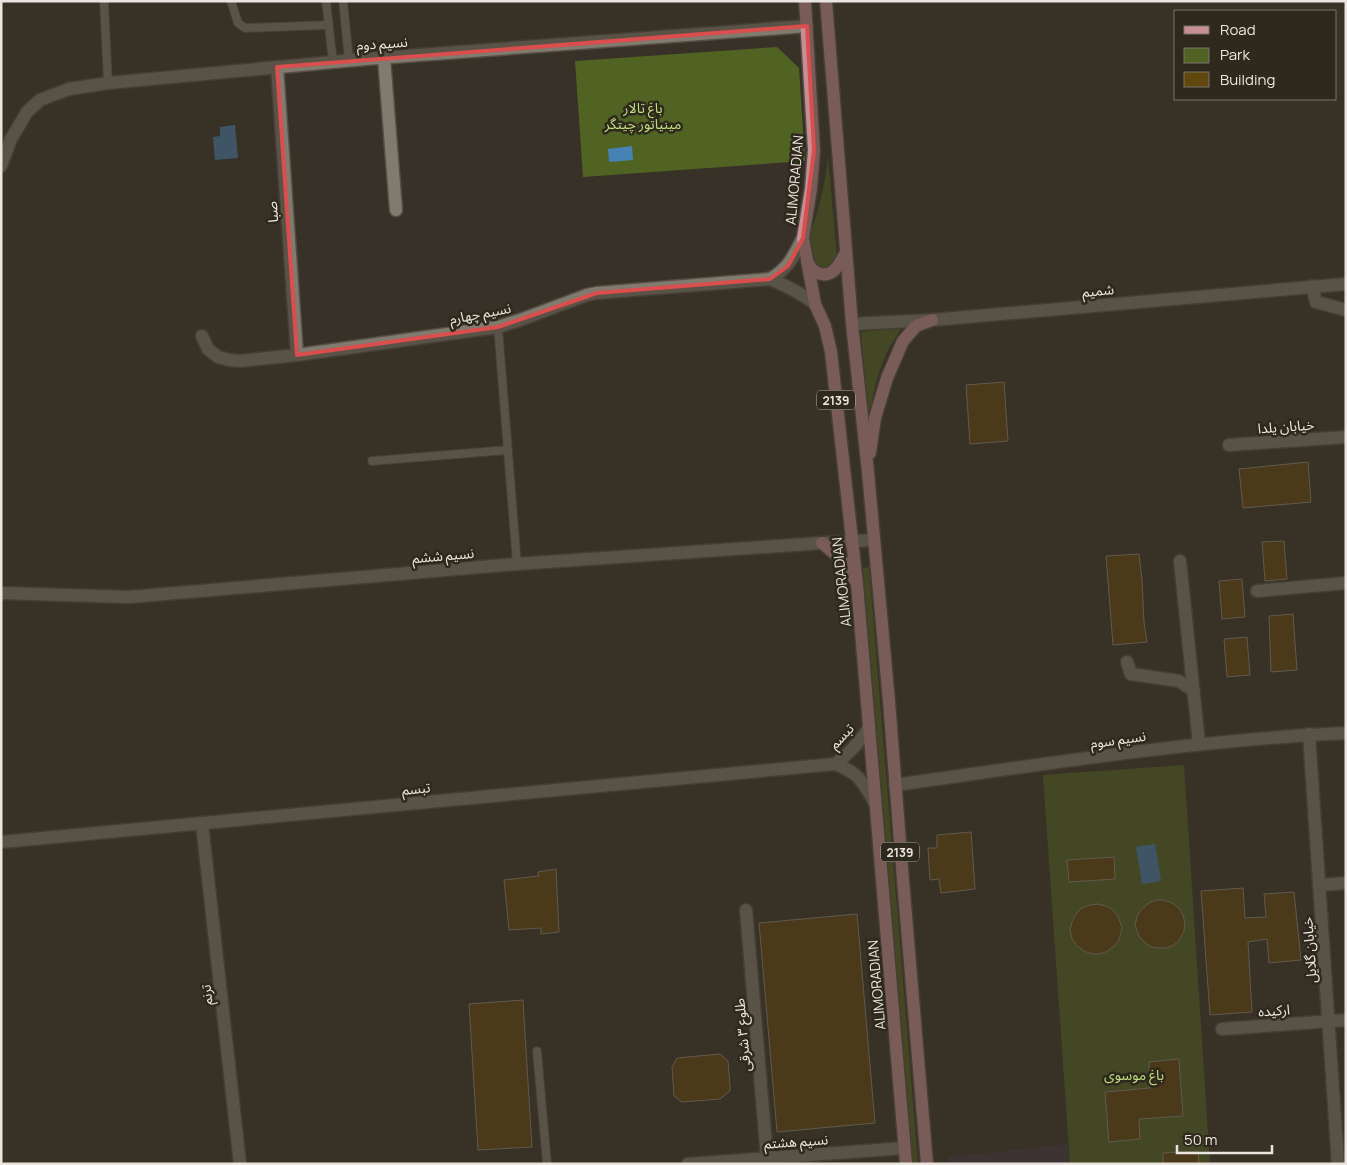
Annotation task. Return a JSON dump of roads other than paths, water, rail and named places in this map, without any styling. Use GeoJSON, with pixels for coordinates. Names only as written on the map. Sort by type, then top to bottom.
{"type":"FeatureCollection","features":[{"type":"Feature","properties":{"kind":"main road","name":"ALIMORADIAN"},"geometry":{"type":"LineString","coordinates":[[805,1],[814,150],[811,189],[803,238],[815,304],[825,326],[831,352],[857,584],[906,1164]]}},
{"type":"Feature","properties":{"kind":"main road"},"geometry":{"type":"LineString","coordinates":[[826,1],[852,324]]}},
{"type":"Feature","properties":{"kind":"main road"},"geometry":{"type":"LineString","coordinates":[[807,262],[814,272],[827,275],[837,268],[846,252]]}},
{"type":"Feature","properties":{"kind":"main road"},"geometry":{"type":"LineString","coordinates":[[868,472],[875,418],[886,378],[903,341],[916,326],[932,320]]}},
{"type":"Feature","properties":{"kind":"main road","name":"2139"},"geometry":{"type":"LineString","coordinates":[[852,324],[889,701],[927,1164]]}},
{"type":"Feature","properties":{"kind":"main road"},"geometry":{"type":"LineString","coordinates":[[822,543],[842,560],[857,584]]}},
{"type":"Feature","properties":{"kind":"street","name":"نسیم دوم"},"geometry":{"type":"LineString","coordinates":[[1,166],[11,139],[27,112],[40,100],[69,89],[108,83],[349,60],[807,26]]}},
{"type":"Feature","properties":{"kind":"street"},"geometry":{"type":"LineString","coordinates":[[384,58],[396,210]]}},
{"type":"Feature","properties":{"kind":"street","name":"صبا"},"geometry":{"type":"LineString","coordinates":[[277,67],[297,355]]}},
{"type":"Feature","properties":{"kind":"street"},"geometry":{"type":"LineString","coordinates":[[770,279],[780,274],[788,266],[803,238]]}},
{"type":"Feature","properties":{"kind":"street","name":"نسیم چهارم"},"geometry":{"type":"LineString","coordinates":[[202,336],[208,349],[218,357],[240,361],[498,327],[597,293],[770,279],[806,296],[815,304]]}},
{"type":"Feature","properties":{"kind":"street","name":"شمیم"},"geometry":{"type":"LineString","coordinates":[[852,324],[932,320],[1346,284]]}},
{"type":"Feature","properties":{"kind":"street"},"geometry":{"type":"LineString","coordinates":[[1312,286],[1316,302],[1346,310]]}},
{"type":"Feature","properties":{"kind":"street","name":"خیابان یلدا"},"geometry":{"type":"LineString","coordinates":[[1229,445],[1346,437]]}},
{"type":"Feature","properties":{"kind":"street","name":"نسیم ششم"},"geometry":{"type":"LineString","coordinates":[[1,593],[130,597],[517,564],[874,540]]}},
{"type":"Feature","properties":{"kind":"street"},"geometry":{"type":"LineString","coordinates":[[1180,560],[1200,744]]}},
{"type":"Feature","properties":{"kind":"street"},"geometry":{"type":"LineString","coordinates":[[1257,591],[1346,583]]}},
{"type":"Feature","properties":{"kind":"street"},"geometry":{"type":"LineString","coordinates":[[1127,662],[1131,674],[1178,681],[1194,691]]}},
{"type":"Feature","properties":{"kind":"street","name":"تبسم"},"geometry":{"type":"LineString","coordinates":[[835,764],[857,745],[869,728]]}},
{"type":"Feature","properties":{"kind":"street","name":"نسیم سوم"},"geometry":{"type":"LineString","coordinates":[[895,785],[1200,744],[1309,734],[1346,733]]}},
{"type":"Feature","properties":{"kind":"street","name":"خیابان گلایل"},"geometry":{"type":"LineString","coordinates":[[1309,734],[1328,1022],[1340,1158]]}},
{"type":"Feature","properties":{"kind":"street","name":"تبسم"},"geometry":{"type":"LineString","coordinates":[[1,842],[835,764],[848,769],[858,777],[876,803]]}},
{"type":"Feature","properties":{"kind":"street","name":"ترنم"},"geometry":{"type":"LineString","coordinates":[[202,824],[240,1164]]}},
{"type":"Feature","properties":{"kind":"street"},"geometry":{"type":"LineString","coordinates":[[1319,885],[1346,883]]}},
{"type":"Feature","properties":{"kind":"street","name":"طلوع ۳ شرقی"},"geometry":{"type":"LineString","coordinates":[[746,910],[768,1158]]}},
{"type":"Feature","properties":{"kind":"street","name":"ارکیده"},"geometry":{"type":"LineString","coordinates":[[1222,1028],[1346,1020]]}},
{"type":"Feature","properties":{"kind":"street","name":"نسیم هشتم"},"geometry":{"type":"LineString","coordinates":[[688,1164],[905,1148]]}},
{"type":"Feature","properties":{"kind":"lane"},"geometry":{"type":"LineString","coordinates":[[104,1],[108,83]]}},
{"type":"Feature","properties":{"kind":"lane"},"geometry":{"type":"LineString","coordinates":[[230,1],[238,23],[245,28],[329,25]]}},
{"type":"Feature","properties":{"kind":"lane"},"geometry":{"type":"LineString","coordinates":[[326,1],[333,62]]}},
{"type":"Feature","properties":{"kind":"lane"},"geometry":{"type":"LineString","coordinates":[[343,1],[349,60]]}},
{"type":"Feature","properties":{"kind":"lane"},"geometry":{"type":"LineString","coordinates":[[498,327],[517,564]]}},
{"type":"Feature","properties":{"kind":"lane"},"geometry":{"type":"LineString","coordinates":[[372,461],[508,450]]}},
{"type":"Feature","properties":{"kind":"lane"},"geometry":{"type":"LineString","coordinates":[[537,1051],[547,1164]]}},
{"type":"Feature","properties":{"kind":"water"},"geometry":{"type":"Polygon","coordinates":[[[235,125],[238,158],[215,160],[213,137],[220,136],[220,127],[235,125]]]}},
{"type":"Feature","properties":{"kind":"water"},"geometry":{"type":"Polygon","coordinates":[[[632,146],[633,160],[609,162],[608,149],[632,146]]]}},
{"type":"Feature","properties":{"kind":"water"},"geometry":{"type":"Polygon","coordinates":[[[1155,844],[1161,881],[1142,884],[1136,847],[1155,844]]]}},
{"type":"Feature","properties":{"kind":"park label","name":"باغ تالار مینیاتور چیتگر"},"geometry":{"type":"Point","coordinates":[643,116]}},
{"type":"Feature","properties":{"kind":"park label","name":"باغ موسوی"},"geometry":{"type":"Point","coordinates":[1134,1074]}}]}
